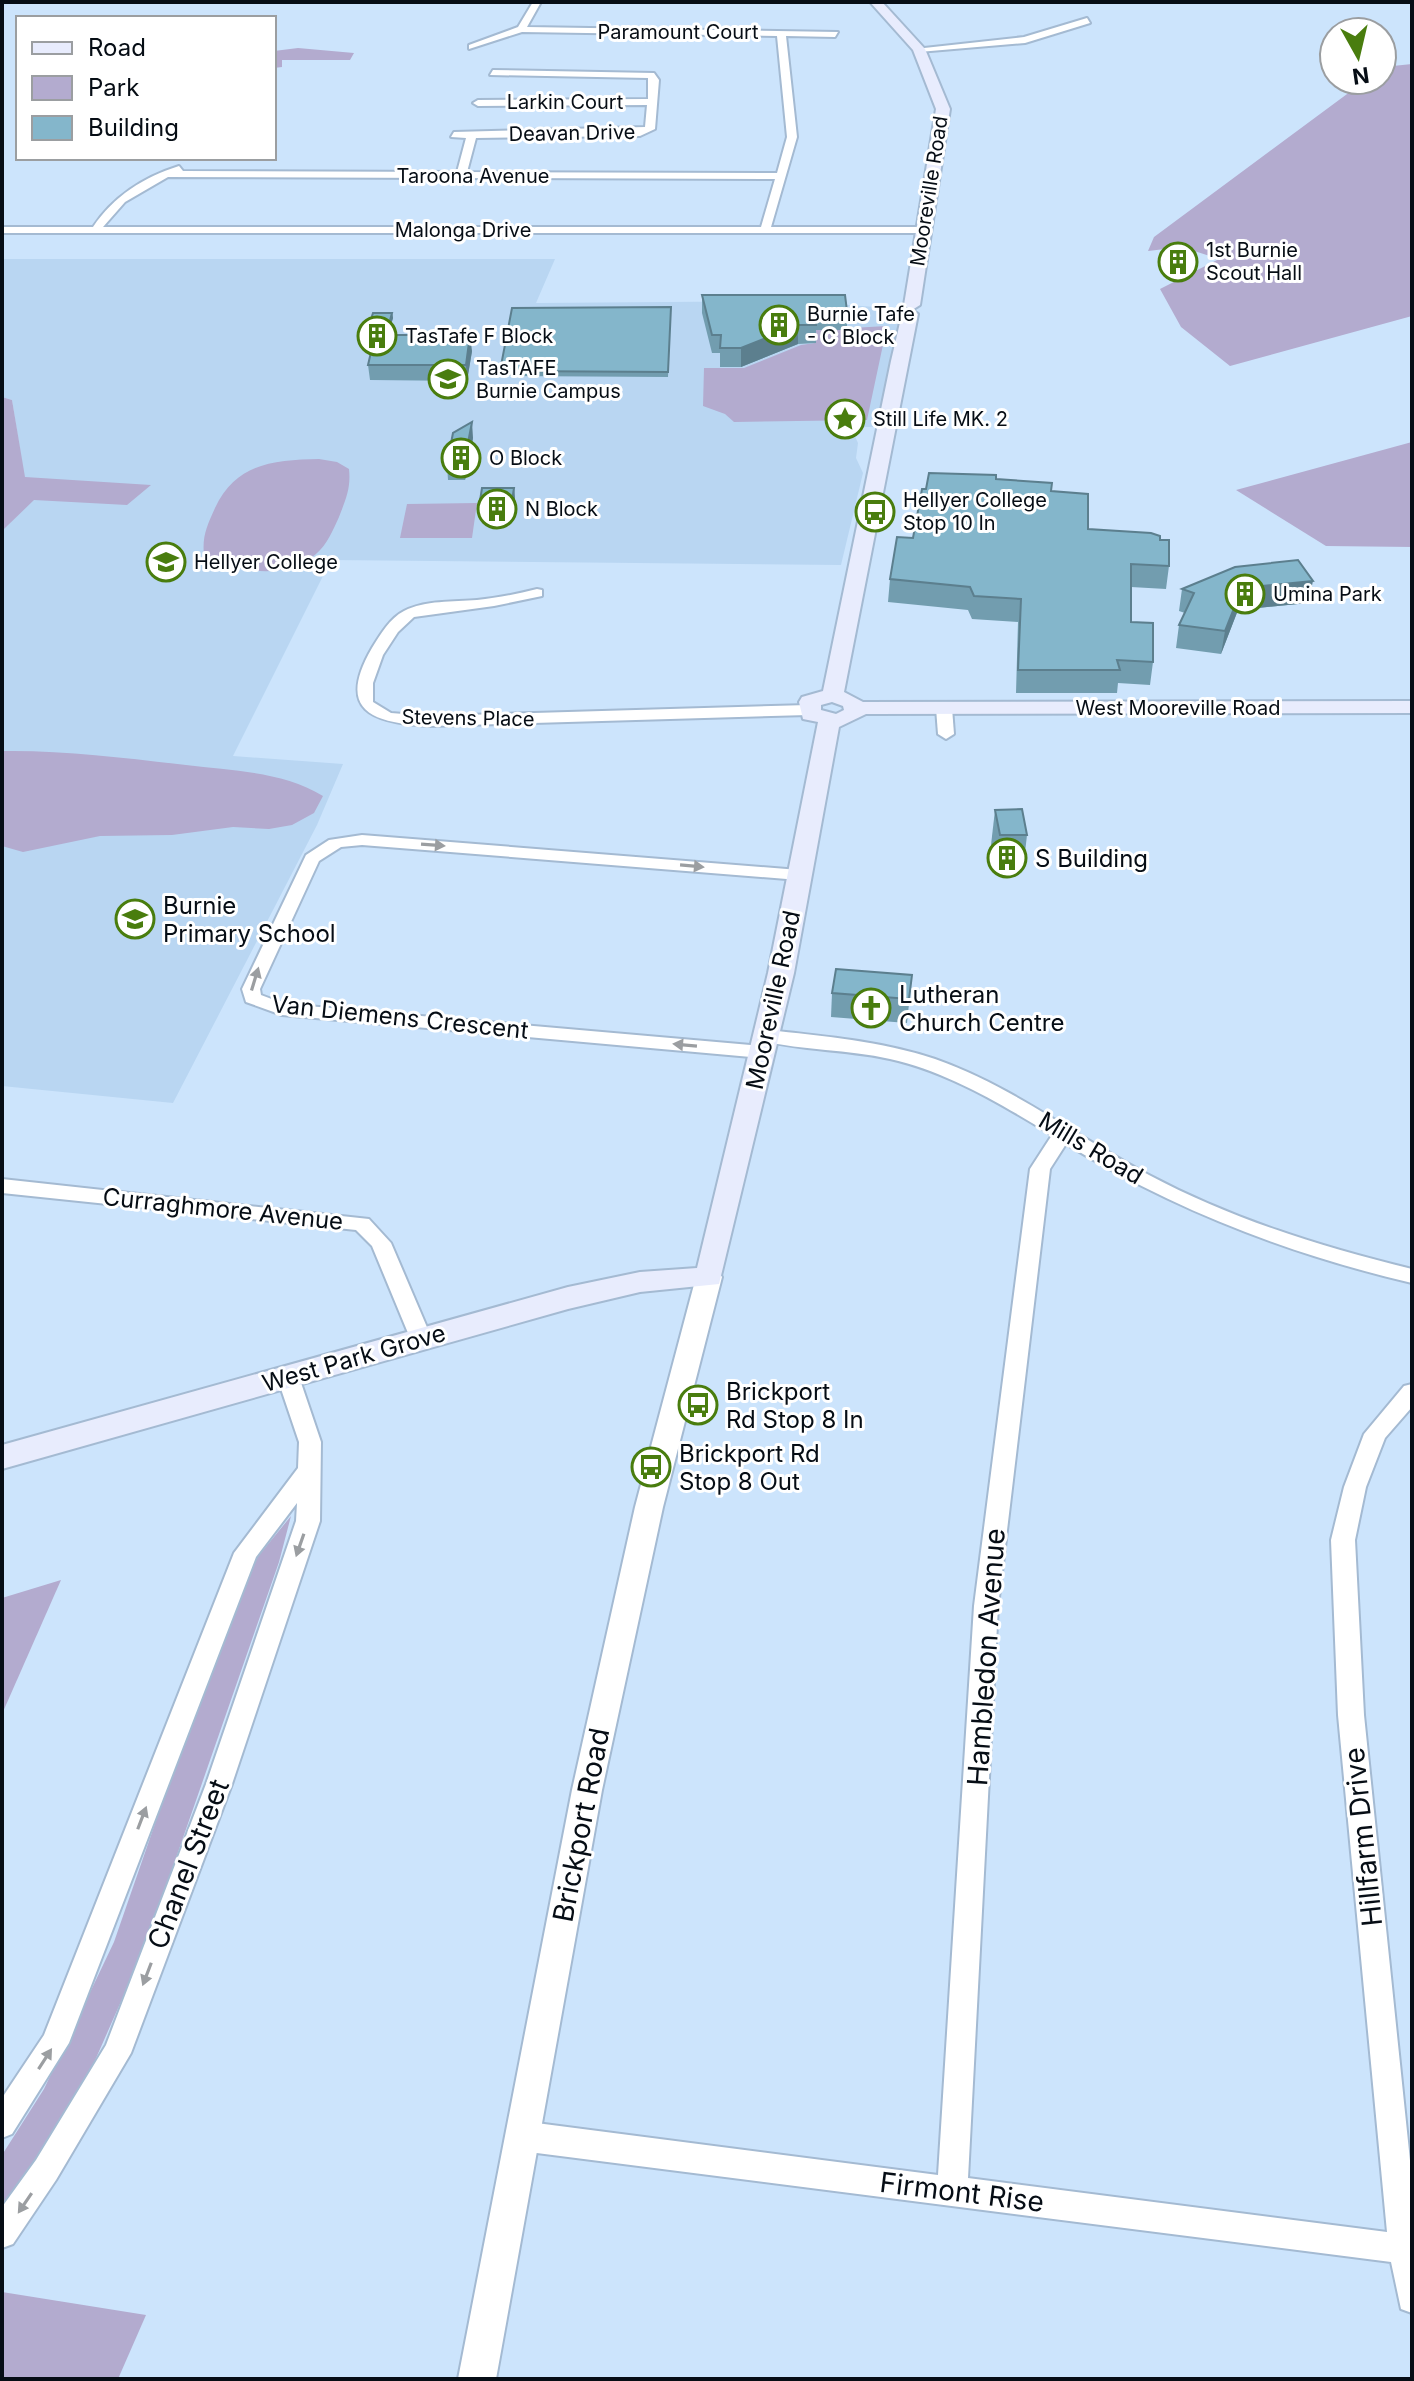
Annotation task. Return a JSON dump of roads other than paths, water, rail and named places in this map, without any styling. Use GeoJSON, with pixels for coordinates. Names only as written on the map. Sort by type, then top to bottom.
{"type":"FeatureCollection","features":[{"type":"Feature","properties":{"kind":"main road","name":"Mooreville Road"},"geometry":{"type":"LineString","coordinates":[[709,1277],[765,1044],[799,875],[824,709],[865,553],[889,405],[911,310],[943,109],[919,49],[876,2]]}},
{"type":"Feature","properties":{"kind":"main road","name":"West Mooreville Road"},"geometry":{"type":"LineString","coordinates":[[824,709],[847,698],[857,708],[1412,707]]}},
{"type":"Feature","properties":{"kind":"main road","name":"West Park Grove"},"geometry":{"type":"LineString","coordinates":[[2,1457],[421,1339],[626,1285],[709,1277]]}},
{"type":"Feature","properties":{"kind":"street"},"geometry":{"type":"LineString","coordinates":[[472,47],[521,29],[537,2]]}},
{"type":"Feature","properties":{"kind":"street"},"geometry":{"type":"LineString","coordinates":[[919,49],[1025,40],[1087,21]]}},
{"type":"Feature","properties":{"kind":"street","name":"Paramount Court"},"geometry":{"type":"LineString","coordinates":[[521,29],[835,34]]}},
{"type":"Feature","properties":{"kind":"street"},"geometry":{"type":"LineString","coordinates":[[765,230],[792,137],[781,32]]}},
{"type":"Feature","properties":{"kind":"street","name":"Deavan Drive"},"geometry":{"type":"LineString","coordinates":[[454,135],[640,133],[650,129],[654,77],[646,73],[493,73]]}},
{"type":"Feature","properties":{"kind":"street","name":"Larkin Court"},"geometry":{"type":"LineString","coordinates":[[478,103],[652,102]]}},
{"type":"Feature","properties":{"kind":"street"},"geometry":{"type":"LineString","coordinates":[[461,176],[472,135]]}},
{"type":"Feature","properties":{"kind":"street"},"geometry":{"type":"LineString","coordinates":[[96,230],[118,202],[166,174],[194,164]]}},
{"type":"Feature","properties":{"kind":"street","name":"Taroona Avenue"},"geometry":{"type":"LineString","coordinates":[[166,174],[781,176]]}},
{"type":"Feature","properties":{"kind":"street","name":"Malonga Drive"},"geometry":{"type":"LineString","coordinates":[[2,230],[925,230]]}},
{"type":"Feature","properties":{"kind":"street","name":"Stevens Place"},"geometry":{"type":"LineString","coordinates":[[537,593],[490,603],[423,610],[400,619],[387,631],[365,682],[363,696],[367,705],[389,717],[429,721],[824,709]]}},
{"type":"Feature","properties":{"kind":"street"},"geometry":{"type":"LineString","coordinates":[[944,708],[946,734]]}},
{"type":"Feature","properties":{"kind":"street","name":"Van Diemens Crescent"},"geometry":{"type":"LineString","coordinates":[[765,1044],[282,1009],[264,1005],[252,998],[251,989],[312,859],[337,841],[362,840],[799,875]]}},
{"type":"Feature","properties":{"kind":"street","name":"Mills Road"},"geometry":{"type":"LineString","coordinates":[[765,1044],[848,1046],[926,1063],[999,1094],[1144,1180],[1263,1234],[1355,1263],[1412,1276]]}},
{"type":"Feature","properties":{"kind":"street","name":"Hambledon Avenue"},"geometry":{"type":"LineString","coordinates":[[952,2191],[986,1606],[1040,1169],[1056,1142],[1066,1134]]}},
{"type":"Feature","properties":{"kind":"street","name":"Curraghmore Avenue"},"geometry":{"type":"LineString","coordinates":[[2,1186],[362,1224],[381,1243],[421,1339]]}},
{"type":"Feature","properties":{"kind":"street","name":"Brickport Road"},"geometry":{"type":"LineString","coordinates":[[477,2379],[587,1790],[636,1566],[709,1277]]}},
{"type":"Feature","properties":{"kind":"street","name":"Chanel Street"},"geometry":{"type":"LineString","coordinates":[[2,2233],[46,2170],[117,2053],[219,1784],[308,1521],[310,1442],[288,1377]]}},
{"type":"Feature","properties":{"kind":"street","name":"Hillfarm Drive"},"geometry":{"type":"LineString","coordinates":[[1412,1392],[1375,1434],[1355,1487],[1343,1540],[1351,1715],[1404,2249],[1412,2298]]}},
{"type":"Feature","properties":{"kind":"street"},"geometry":{"type":"LineString","coordinates":[[2,2124],[55,2043],[246,1553],[311,1468]]}},
{"type":"Feature","properties":{"kind":"street","name":"Firmont Rise"},"geometry":{"type":"LineString","coordinates":[[521,2136],[1404,2249]]}},
{"type":"Feature","properties":{"kind":"place","name":"1st Burnie Scout Hall"},"geometry":{"type":"Point","coordinates":[1178,262]}},
{"type":"Feature","properties":{"kind":"place","name":"Burnie Tafe - C Block"},"geometry":{"type":"Point","coordinates":[779,325]}},
{"type":"Feature","properties":{"kind":"place","name":"TasTafe F Block"},"geometry":{"type":"Point","coordinates":[377,336]}},
{"type":"Feature","properties":{"kind":"place","name":"TasTAFE Burnie Campus"},"geometry":{"type":"Point","coordinates":[448,379]}},
{"type":"Feature","properties":{"kind":"place","name":"Still Life MK. 2"},"geometry":{"type":"Point","coordinates":[845,419]}},
{"type":"Feature","properties":{"kind":"place","name":"O Block"},"geometry":{"type":"Point","coordinates":[461,458]}},
{"type":"Feature","properties":{"kind":"place","name":"N Block"},"geometry":{"type":"Point","coordinates":[497,509]}},
{"type":"Feature","properties":{"kind":"place","name":"Hellyer College Stop 10 In"},"geometry":{"type":"Point","coordinates":[875,512]}},
{"type":"Feature","properties":{"kind":"place","name":"Hellyer College"},"geometry":{"type":"Point","coordinates":[166,562]}},
{"type":"Feature","properties":{"kind":"place","name":"Umina Park"},"geometry":{"type":"Point","coordinates":[1245,594]}},
{"type":"Feature","properties":{"kind":"place","name":"S Building"},"geometry":{"type":"Point","coordinates":[1007,858]}},
{"type":"Feature","properties":{"kind":"place","name":"Burnie Primary School"},"geometry":{"type":"Point","coordinates":[135,919]}},
{"type":"Feature","properties":{"kind":"place","name":"Lutheran Church Centre"},"geometry":{"type":"Point","coordinates":[871,1008]}},
{"type":"Feature","properties":{"kind":"place","name":"Brickport Rd Stop 8 In"},"geometry":{"type":"Point","coordinates":[698,1405]}},
{"type":"Feature","properties":{"kind":"place","name":"Brickport Rd Stop 8 Out"},"geometry":{"type":"Point","coordinates":[651,1467]}}]}
